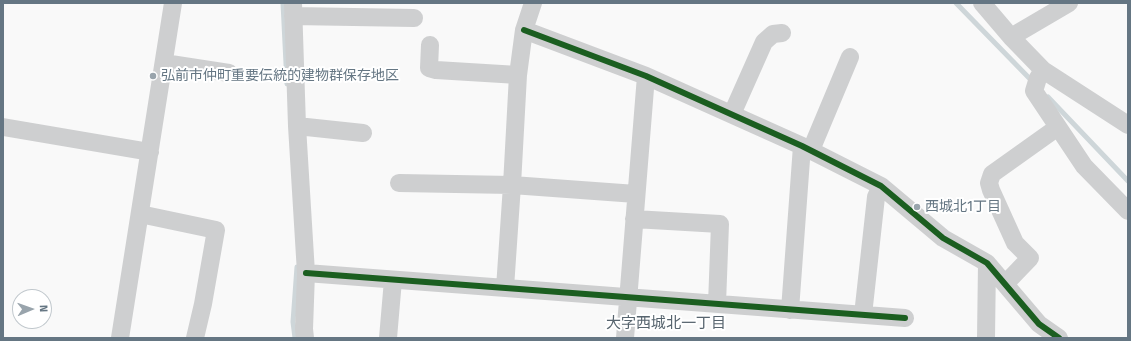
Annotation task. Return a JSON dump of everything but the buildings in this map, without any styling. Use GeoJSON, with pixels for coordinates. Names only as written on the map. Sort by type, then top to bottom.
{"type":"FeatureCollection","features":[{"type":"Feature","properties":{"kind":"street"},"geometry":{"type":"LineString","coordinates":[[120,338],[174,3]]}},
{"type":"Feature","properties":{"kind":"street"},"geometry":{"type":"LineString","coordinates":[[504,288],[512,185],[518,75],[524,30],[533,3]]}},
{"type":"Feature","properties":{"kind":"street"},"geometry":{"type":"LineString","coordinates":[[982,3],[1011,37],[1038,80],[1058,127],[1084,166],[1128,211]]}},
{"type":"Feature","properties":{"kind":"street"},"geometry":{"type":"LineString","coordinates":[[1011,37],[1069,3]]}},
{"type":"Feature","properties":{"kind":"street"},"geometry":{"type":"LineString","coordinates":[[305,338],[306,273],[297,126],[293,9],[414,18]]}},
{"type":"Feature","properties":{"kind":"street"},"geometry":{"type":"LineString","coordinates":[[524,30],[646,76],[807,148],[881,186],[943,238],[987,263],[1039,324],[1059,338]]}},
{"type":"Feature","properties":{"kind":"street"},"geometry":{"type":"LineString","coordinates":[[732,114],[764,42],[773,34],[782,33]]}},
{"type":"Feature","properties":{"kind":"street"},"geometry":{"type":"LineString","coordinates":[[430,45],[429,68],[436,70],[518,75]]}},
{"type":"Feature","properties":{"kind":"street"},"geometry":{"type":"LineString","coordinates":[[790,310],[807,148],[850,57]]}},
{"type":"Feature","properties":{"kind":"street"},"geometry":{"type":"LineString","coordinates":[[164,63],[229,73]]}},
{"type":"Feature","properties":{"kind":"street"},"geometry":{"type":"LineString","coordinates":[[624,338],[646,76]]}},
{"type":"Feature","properties":{"kind":"street"},"geometry":{"type":"LineString","coordinates":[[1038,80],[1126,120]]}},
{"type":"Feature","properties":{"kind":"street"},"geometry":{"type":"LineString","coordinates":[[3,126],[150,152]]}},
{"type":"Feature","properties":{"kind":"street"},"geometry":{"type":"LineString","coordinates":[[297,126],[363,133]]}},
{"type":"Feature","properties":{"kind":"street"},"geometry":{"type":"LineString","coordinates":[[1005,284],[1030,258],[1015,242],[991,190],[989,183],[992,174],[1058,127]]}},
{"type":"Feature","properties":{"kind":"street"},"geometry":{"type":"LineString","coordinates":[[399,183],[512,185],[636,194]]}},
{"type":"Feature","properties":{"kind":"street"},"geometry":{"type":"LineString","coordinates":[[863,315],[876,197],[881,186]]}},
{"type":"Feature","properties":{"kind":"street"},"geometry":{"type":"LineString","coordinates":[[140,214],[216,230],[203,304],[195,338]]}},
{"type":"Feature","properties":{"kind":"street"},"geometry":{"type":"LineString","coordinates":[[634,218],[720,224],[717,304]]}},
{"type":"Feature","properties":{"kind":"street"},"geometry":{"type":"LineString","coordinates":[[986,338],[987,263]]}},
{"type":"Feature","properties":{"kind":"street"},"geometry":{"type":"LineString","coordinates":[[306,273],[905,318]]}},
{"type":"Feature","properties":{"kind":"street"},"geometry":{"type":"LineString","coordinates":[[388,338],[393,280]]}},
{"type":"Feature","properties":{"kind":"waterway"},"geometry":{"type":"LineString","coordinates":[[283,3],[287,84]]}},
{"type":"Feature","properties":{"kind":"waterway"},"geometry":{"type":"LineString","coordinates":[[956,3],[1032,81]]}},
{"type":"Feature","properties":{"kind":"waterway"},"geometry":{"type":"LineString","coordinates":[[1048,97],[1128,181]]}},
{"type":"Feature","properties":{"kind":"waterway"},"geometry":{"type":"LineString","coordinates":[[295,338],[293,322],[297,267]]}},
{"type":"Feature","properties":{"kind":"cycle path"},"geometry":{"type":"LineString","coordinates":[[524,30],[646,76],[802,146],[881,186],[943,238],[987,263],[1039,324],[1059,338]]}},
{"type":"Feature","properties":{"kind":"cycle path"},"geometry":{"type":"LineString","coordinates":[[306,273],[905,318]]}},
{"type":"Feature","properties":{"kind":"place","name":"弘前市仲町重要伝統的建物群保存地区"},"geometry":{"type":"Point","coordinates":[153,76]}},
{"type":"Feature","properties":{"kind":"place","name":"西城北1丁目"},"geometry":{"type":"Point","coordinates":[917,207]}},
{"type":"Feature","properties":{"kind":"district","name":"大字西城北一丁目"},"geometry":{"type":"Point","coordinates":[666,324]}}]}
